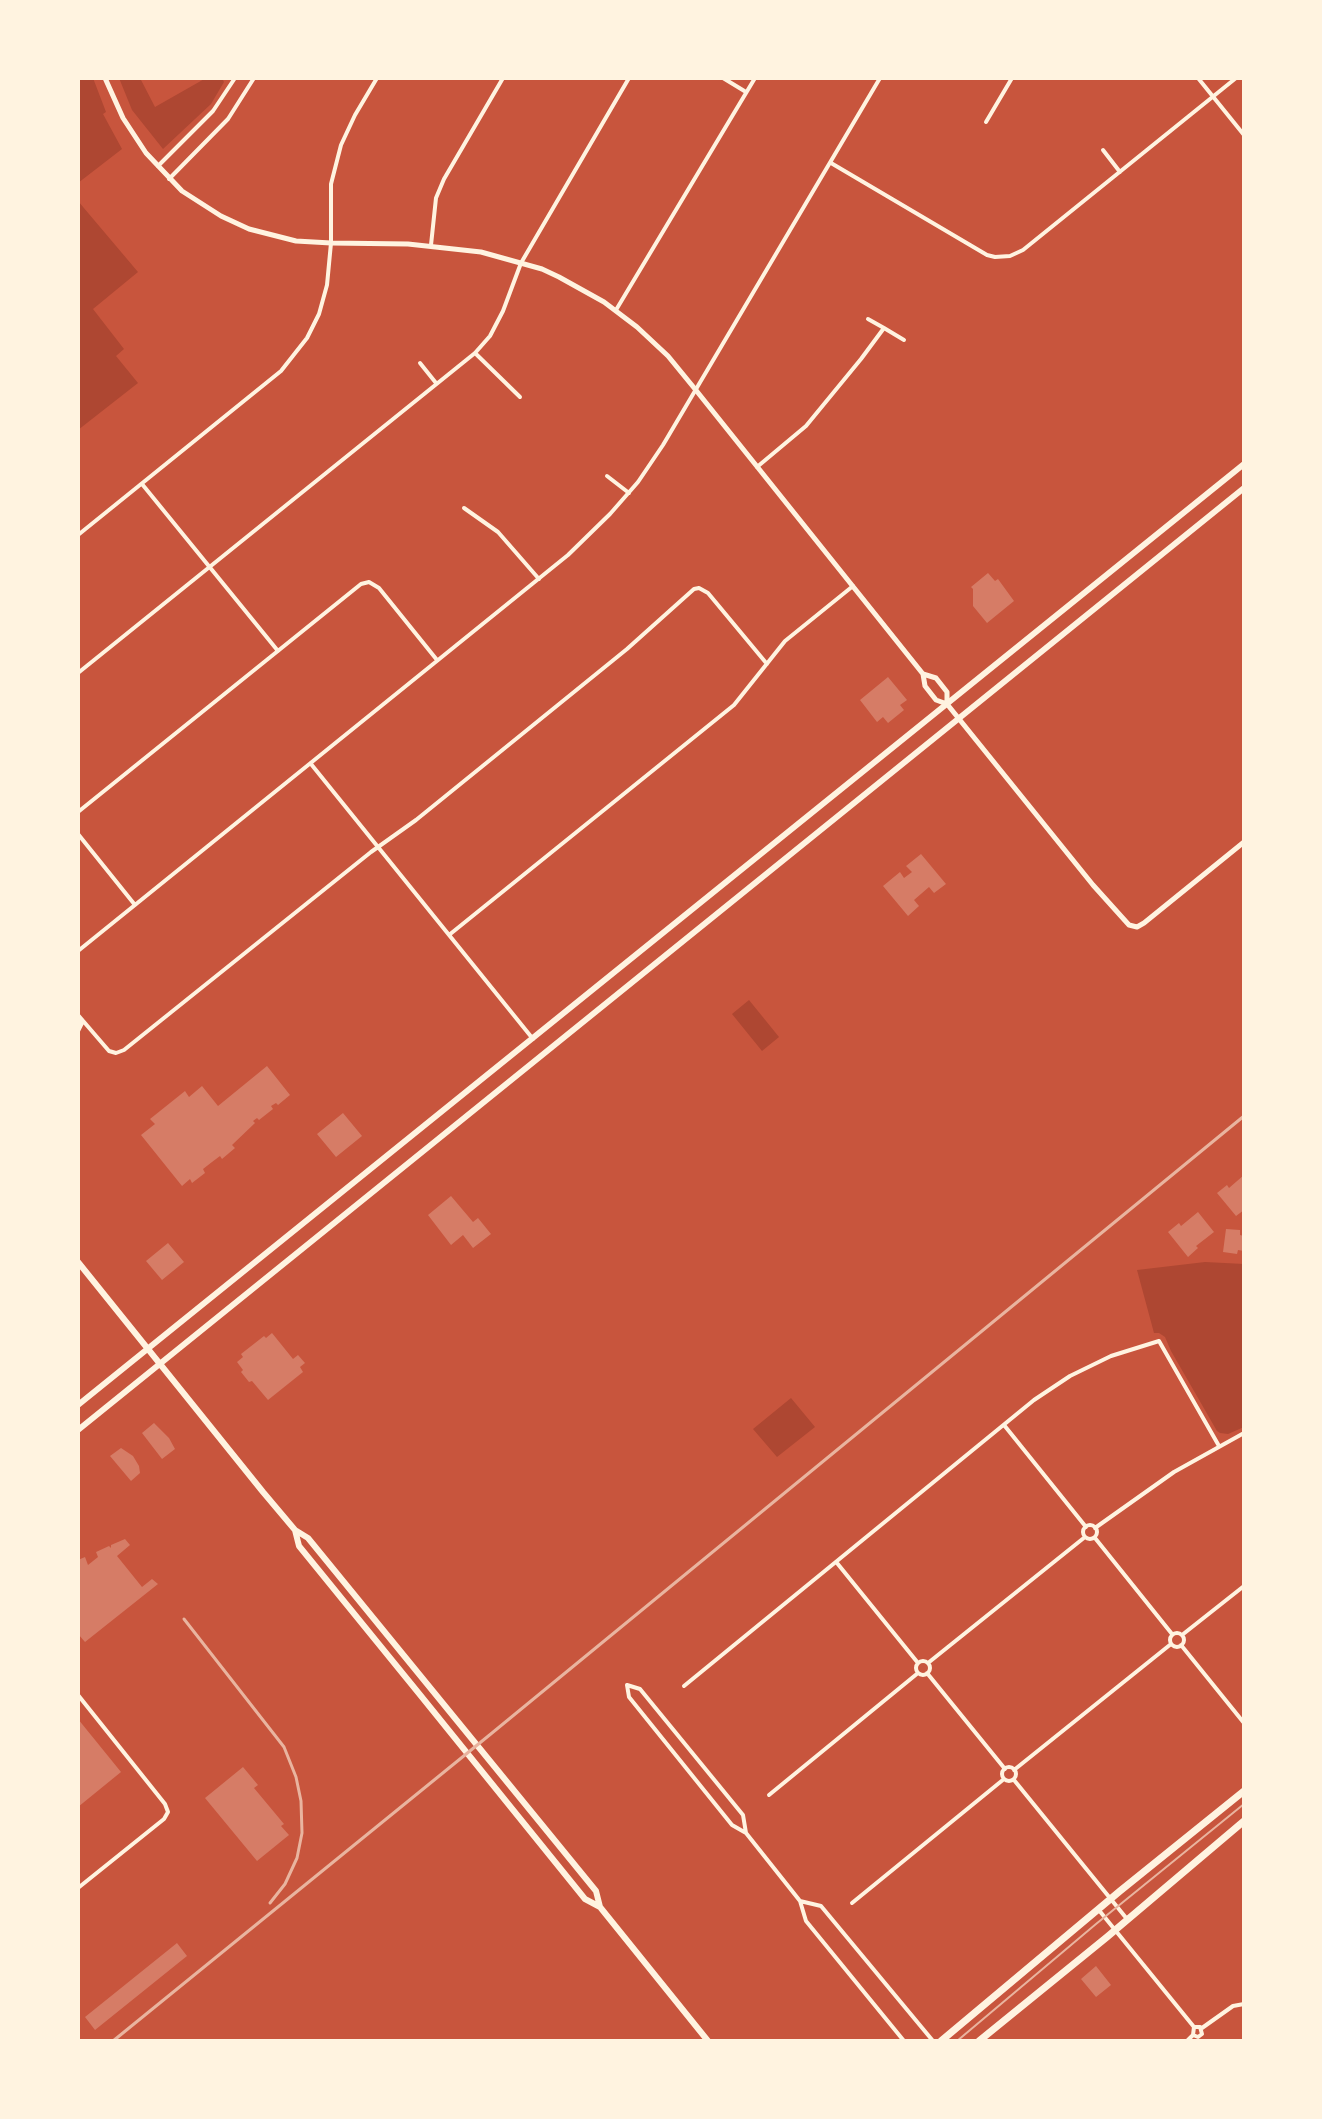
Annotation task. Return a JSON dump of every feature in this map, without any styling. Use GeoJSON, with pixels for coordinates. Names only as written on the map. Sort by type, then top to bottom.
{"type":"FeatureCollection","features":[{"type":"Feature","properties":{"kind":"main road"},"geometry":{"type":"LineString","coordinates":[[78,1405],[1244,464]]}},
{"type":"Feature","properties":{"kind":"main road"},"geometry":{"type":"LineString","coordinates":[[78,1430],[1244,488]]}},
{"type":"Feature","properties":{"kind":"main road"},"geometry":{"type":"LineString","coordinates":[[1119,565],[1131,579]]}},
{"type":"Feature","properties":{"kind":"main road"},"geometry":{"type":"LineString","coordinates":[[740,872],[750,888]]}},
{"type":"Feature","properties":{"kind":"main road"},"geometry":{"type":"LineString","coordinates":[[533,1039],[545,1053]]}},
{"type":"Feature","properties":{"kind":"main road"},"geometry":{"type":"LineString","coordinates":[[346,1190],[357,1205]]}},
{"type":"Feature","properties":{"kind":"main road"},"geometry":{"type":"LineString","coordinates":[[78,1262],[295,1530],[308,1538],[596,1891],[600,1907]]}},
{"type":"Feature","properties":{"kind":"main road"},"geometry":{"type":"LineString","coordinates":[[295,1530],[299,1546],[585,1899],[600,1907],[708,2041]]}},
{"type":"Feature","properties":{"kind":"main road"},"geometry":{"type":"LineString","coordinates":[[941,2041],[1244,1791]]}},
{"type":"Feature","properties":{"kind":"main road"},"geometry":{"type":"LineString","coordinates":[[979,2041],[1244,1821]]}},
{"type":"Feature","properties":{"kind":"street"},"geometry":{"type":"LineString","coordinates":[[105,78],[128,128],[169,179],[210,210],[249,229],[296,241],[431,245],[481,252],[559,277],[616,310],[659,347],[695,389],[923,674],[925,686],[936,700],[947,704],[1129,925],[1137,927],[1144,923],[1244,842]]}},
{"type":"Feature","properties":{"kind":"street"},"geometry":{"type":"LineString","coordinates":[[158,167],[209,116],[235,78]]}},
{"type":"Feature","properties":{"kind":"street"},"geometry":{"type":"LineString","coordinates":[[169,179],[228,119],[254,78]]}},
{"type":"Feature","properties":{"kind":"street"},"geometry":{"type":"LineString","coordinates":[[78,535],[269,381],[300,349],[323,303],[329,274],[331,184],[341,145],[377,78]]}},
{"type":"Feature","properties":{"kind":"street"},"geometry":{"type":"LineString","coordinates":[[431,245],[440,188],[503,78]]}},
{"type":"Feature","properties":{"kind":"street"},"geometry":{"type":"LineString","coordinates":[[78,673],[475,353],[490,336],[521,263],[629,78]]}},
{"type":"Feature","properties":{"kind":"street"},"geometry":{"type":"LineString","coordinates":[[723,78],[746,92]]}},
{"type":"Feature","properties":{"kind":"street"},"geometry":{"type":"LineString","coordinates":[[616,310],[755,78]]}},
{"type":"Feature","properties":{"kind":"street"},"geometry":{"type":"LineString","coordinates":[[78,951],[539,579],[590,535],[629,493],[663,445],[880,78]]}},
{"type":"Feature","properties":{"kind":"street"},"geometry":{"type":"LineString","coordinates":[[986,122],[1012,78]]}},
{"type":"Feature","properties":{"kind":"street"},"geometry":{"type":"LineString","coordinates":[[1198,78],[1244,135]]}},
{"type":"Feature","properties":{"kind":"street"},"geometry":{"type":"LineString","coordinates":[[831,163],[981,252],[1002,257],[1023,250],[1236,78]]}},
{"type":"Feature","properties":{"kind":"street"},"geometry":{"type":"LineString","coordinates":[[1103,150],[1120,172]]}},
{"type":"Feature","properties":{"kind":"street"},"geometry":{"type":"LineString","coordinates":[[868,319],[904,340]]}},
{"type":"Feature","properties":{"kind":"street"},"geometry":{"type":"LineString","coordinates":[[757,467],[806,426],[884,328]]}},
{"type":"Feature","properties":{"kind":"street"},"geometry":{"type":"LineString","coordinates":[[475,353],[520,397]]}},
{"type":"Feature","properties":{"kind":"street"},"geometry":{"type":"LineString","coordinates":[[420,363],[437,384]]}},
{"type":"Feature","properties":{"kind":"street"},"geometry":{"type":"LineString","coordinates":[[607,476],[629,493]]}},
{"type":"Feature","properties":{"kind":"street"},"geometry":{"type":"LineString","coordinates":[[142,484],[278,651]]}},
{"type":"Feature","properties":{"kind":"street"},"geometry":{"type":"LineString","coordinates":[[464,508],[498,532],[539,579]]}},
{"type":"Feature","properties":{"kind":"street"},"geometry":{"type":"LineString","coordinates":[[78,812],[357,587],[369,582],[379,588],[437,660]]}},
{"type":"Feature","properties":{"kind":"street"},"geometry":{"type":"LineString","coordinates":[[449,935],[734,705],[785,641],[853,586]]}},
{"type":"Feature","properties":{"kind":"street"},"geometry":{"type":"LineString","coordinates":[[78,1015],[105,1048],[116,1053],[128,1048],[639,639],[689,591],[699,588],[711,596],[767,664]]}},
{"type":"Feature","properties":{"kind":"street"},"geometry":{"type":"LineString","coordinates":[[923,674],[936,678],[947,692],[947,704]]}},
{"type":"Feature","properties":{"kind":"street"},"geometry":{"type":"LineString","coordinates":[[310,763],[533,1039]]}},
{"type":"Feature","properties":{"kind":"street"},"geometry":{"type":"LineString","coordinates":[[78,834],[135,905]]}},
{"type":"Feature","properties":{"kind":"street"},"geometry":{"type":"LineString","coordinates":[[78,1031],[80,1021]]}},
{"type":"Feature","properties":{"kind":"street"},"geometry":{"type":"LineString","coordinates":[[684,1686],[1053,1386],[1111,1356],[1159,1341],[1219,1446]]}},
{"type":"Feature","properties":{"kind":"street"},"geometry":{"type":"LineString","coordinates":[[1004,1425],[1086,1527]]}},
{"type":"Feature","properties":{"kind":"street"},"geometry":{"type":"LineString","coordinates":[[1095,1528],[1159,1482],[1244,1433]]}},
{"type":"Feature","properties":{"kind":"street"},"geometry":{"type":"LineString","coordinates":[[1085,1537],[1083,1531],[1090,1525],[1097,1533],[1095,1538]]}},
{"type":"Feature","properties":{"kind":"street"},"geometry":{"type":"LineString","coordinates":[[1085,1537],[1095,1538]]}},
{"type":"Feature","properties":{"kind":"street"},"geometry":{"type":"LineString","coordinates":[[928,1663],[1085,1537]]}},
{"type":"Feature","properties":{"kind":"street"},"geometry":{"type":"LineString","coordinates":[[1095,1538],[1172,1634]]}},
{"type":"Feature","properties":{"kind":"street"},"geometry":{"type":"LineString","coordinates":[[837,1563],[918,1663]]}},
{"type":"Feature","properties":{"kind":"street"},"geometry":{"type":"LineString","coordinates":[[1182,1635],[1244,1586]]}},
{"type":"Feature","properties":{"kind":"street"},"geometry":{"type":"LineString","coordinates":[[1172,1634],[1182,1635],[1184,1640],[1181,1645],[1176,1647],[1171,1644],[1169,1638],[1172,1634]]}},
{"type":"Feature","properties":{"kind":"street"},"geometry":{"type":"LineString","coordinates":[[1014,1770],[1171,1644]]}},
{"type":"Feature","properties":{"kind":"street"},"geometry":{"type":"LineString","coordinates":[[1181,1645],[1244,1723]]}},
{"type":"Feature","properties":{"kind":"street"},"geometry":{"type":"LineString","coordinates":[[918,1663],[928,1663]]}},
{"type":"Feature","properties":{"kind":"street"},"geometry":{"type":"LineString","coordinates":[[918,1663],[918,1673]]}},
{"type":"Feature","properties":{"kind":"street"},"geometry":{"type":"LineString","coordinates":[[918,1673],[927,1673],[930,1668],[928,1663]]}},
{"type":"Feature","properties":{"kind":"street"},"geometry":{"type":"LineString","coordinates":[[769,1795],[918,1673]]}},
{"type":"Feature","properties":{"kind":"street"},"geometry":{"type":"LineString","coordinates":[[927,1673],[1005,1769]]}},
{"type":"Feature","properties":{"kind":"street"},"geometry":{"type":"LineString","coordinates":[[746,1833],[743,1815],[640,1689],[627,1685],[629,1697],[732,1825],[746,1833],[800,1901],[806,1921],[904,2041]]}},
{"type":"Feature","properties":{"kind":"street"},"geometry":{"type":"LineString","coordinates":[[78,1695],[165,1804],[168,1812],[164,1819],[78,1888]]}},
{"type":"Feature","properties":{"kind":"street"},"geometry":{"type":"LineString","coordinates":[[1004,1779],[1002,1774],[1009,1767],[1016,1775],[1014,1780]]}},
{"type":"Feature","properties":{"kind":"street"},"geometry":{"type":"LineString","coordinates":[[1004,1779],[1014,1780]]}},
{"type":"Feature","properties":{"kind":"street"},"geometry":{"type":"LineString","coordinates":[[852,1903],[1004,1779]]}},
{"type":"Feature","properties":{"kind":"street"},"geometry":{"type":"LineString","coordinates":[[1014,1780],[1127,1919]]}},
{"type":"Feature","properties":{"kind":"street"},"geometry":{"type":"LineString","coordinates":[[800,1901],[821,1906],[933,2041]]}},
{"type":"Feature","properties":{"kind":"street"},"geometry":{"type":"LineString","coordinates":[[1098,1909],[1194,2027],[1194,2036]]}},
{"type":"Feature","properties":{"kind":"street"},"geometry":{"type":"LineString","coordinates":[[1187,2041],[1200,2036],[1202,2028],[1233,2006],[1244,2004]]}},
{"type":"Feature","properties":{"kind":"street"},"geometry":{"type":"LineString","coordinates":[[1194,2027],[1202,2028]]}},
{"type":"Feature","properties":{"kind":"shaded area"},"geometry":{"type":"Polygon","coordinates":[[[78,78],[93,78],[106,112],[103,114],[122,149],[78,183],[78,78]]]}},
{"type":"Feature","properties":{"kind":"shaded area"},"geometry":{"type":"Polygon","coordinates":[[[119,78],[140,78],[155,107],[206,78],[222,78],[224,82],[211,104],[163,149],[132,110],[119,78]]]}},
{"type":"Feature","properties":{"kind":"shaded area"},"geometry":{"type":"Polygon","coordinates":[[[78,201],[138,272],[93,309],[124,349],[116,356],[138,383],[78,430],[78,201]]]}},
{"type":"Feature","properties":{"kind":"shaded area"},"geometry":{"type":"Polygon","coordinates":[[[749,1000],[779,1037],[762,1051],[732,1014],[749,1000]]]}},
{"type":"Feature","properties":{"kind":"shaded area"},"geometry":{"type":"Polygon","coordinates":[[[1205,1262],[1244,1264],[1244,1427],[1228,1434],[1217,1431],[1165,1337],[1154,1333],[1137,1270],[1205,1262]]]}},
{"type":"Feature","properties":{"kind":"shaded area"},"geometry":{"type":"Polygon","coordinates":[[[791,1398],[815,1427],[777,1457],[753,1429],[791,1398]]]}},
{"type":"Feature","properties":{"kind":"building"},"geometry":{"type":"Polygon","coordinates":[[[988,573],[995,581],[998,579],[1014,601],[987,623],[973,606],[971,587],[988,573]]]}},
{"type":"Feature","properties":{"kind":"building"},"geometry":{"type":"Polygon","coordinates":[[[888,677],[907,700],[900,705],[904,710],[888,723],[883,717],[877,722],[860,700],[888,677]]]}},
{"type":"Feature","properties":{"kind":"building"},"geometry":{"type":"Polygon","coordinates":[[[921,854],[946,884],[934,893],[929,887],[914,900],[919,906],[908,916],[883,886],[900,872],[904,878],[912,872],[906,866],[921,854]]]}},
{"type":"Feature","properties":{"kind":"building"},"geometry":{"type":"Polygon","coordinates":[[[267,1066],[290,1095],[278,1105],[271,1106],[273,1109],[259,1120],[253,1121],[255,1123],[232,1145],[235,1148],[222,1159],[220,1156],[203,1169],[205,1173],[182,1186],[141,1135],[155,1124],[150,1119],[185,1091],[189,1097],[202,1086],[218,1106],[267,1066]]]}},
{"type":"Feature","properties":{"kind":"building"},"geometry":{"type":"Polygon","coordinates":[[[343,1113],[362,1136],[336,1157],[317,1134],[343,1113]]]}},
{"type":"Feature","properties":{"kind":"building"},"geometry":{"type":"Polygon","coordinates":[[[1244,1175],[1244,1210],[1236,1216],[1217,1193],[1227,1185],[1229,1188],[1244,1175]]]}},
{"type":"Feature","properties":{"kind":"building"},"geometry":{"type":"Polygon","coordinates":[[[451,1196],[473,1222],[478,1218],[491,1234],[473,1248],[463,1235],[451,1245],[428,1215],[451,1196]]]}},
{"type":"Feature","properties":{"kind":"building"},"geometry":{"type":"Polygon","coordinates":[[[1198,1212],[1214,1232],[1188,1257],[1168,1232],[1198,1212]]]}},
{"type":"Feature","properties":{"kind":"building"},"geometry":{"type":"Polygon","coordinates":[[[1226,1229],[1240,1230],[1240,1235],[1244,1236],[1244,1251],[1238,1250],[1237,1254],[1223,1252],[1226,1229]]]}},
{"type":"Feature","properties":{"kind":"building"},"geometry":{"type":"Polygon","coordinates":[[[168,1243],[184,1262],[162,1280],[146,1261],[168,1243]]]}},
{"type":"Feature","properties":{"kind":"building"},"geometry":{"type":"Polygon","coordinates":[[[272,1333],[293,1359],[298,1355],[305,1363],[300,1367],[303,1372],[268,1400],[252,1381],[249,1382],[237,1362],[243,1357],[241,1354],[272,1333]]]}},
{"type":"Feature","properties":{"kind":"building"},"geometry":{"type":"Polygon","coordinates":[[[154,1423],[175,1449],[162,1459],[142,1433],[154,1423]]]}},
{"type":"Feature","properties":{"kind":"building"},"geometry":{"type":"Polygon","coordinates":[[[121,1448],[133,1456],[139,1466],[140,1473],[131,1481],[110,1456],[121,1448]]]}},
{"type":"Feature","properties":{"kind":"building"},"geometry":{"type":"Polygon","coordinates":[[[125,1539],[130,1545],[117,1556],[142,1587],[152,1579],[158,1584],[85,1642],[78,1634],[78,1560],[85,1557],[88,1565],[98,1557],[96,1552],[109,1546],[111,1548],[111,1545],[125,1539]]]}},
{"type":"Feature","properties":{"kind":"building"},"geometry":{"type":"Polygon","coordinates":[[[78,1719],[121,1772],[78,1807],[78,1719]]]}},
{"type":"Feature","properties":{"kind":"building"},"geometry":{"type":"Polygon","coordinates":[[[243,1767],[258,1785],[254,1788],[284,1824],[281,1826],[289,1835],[257,1861],[205,1798],[243,1767]]]}},
{"type":"Feature","properties":{"kind":"building"},"geometry":{"type":"Polygon","coordinates":[[[177,1943],[187,1956],[95,2030],[85,2017],[177,1943]]]}},
{"type":"Feature","properties":{"kind":"building"},"geometry":{"type":"Polygon","coordinates":[[[1096,1966],[1111,1985],[1096,1997],[1081,1979],[1096,1966]]]}},
{"type":"Feature","properties":{"kind":"tram line"},"geometry":{"type":"LineString","coordinates":[[957,2041],[1244,1804]]}},
{"type":"Feature","properties":{"kind":"railway"},"geometry":{"type":"LineString","coordinates":[[113,2041],[1244,1116]]}},
{"type":"Feature","properties":{"kind":"railway"},"geometry":{"type":"LineString","coordinates":[[184,1619],[284,1747],[296,1777],[301,1801],[302,1833],[297,1858],[285,1884],[270,1903]]}}]}
